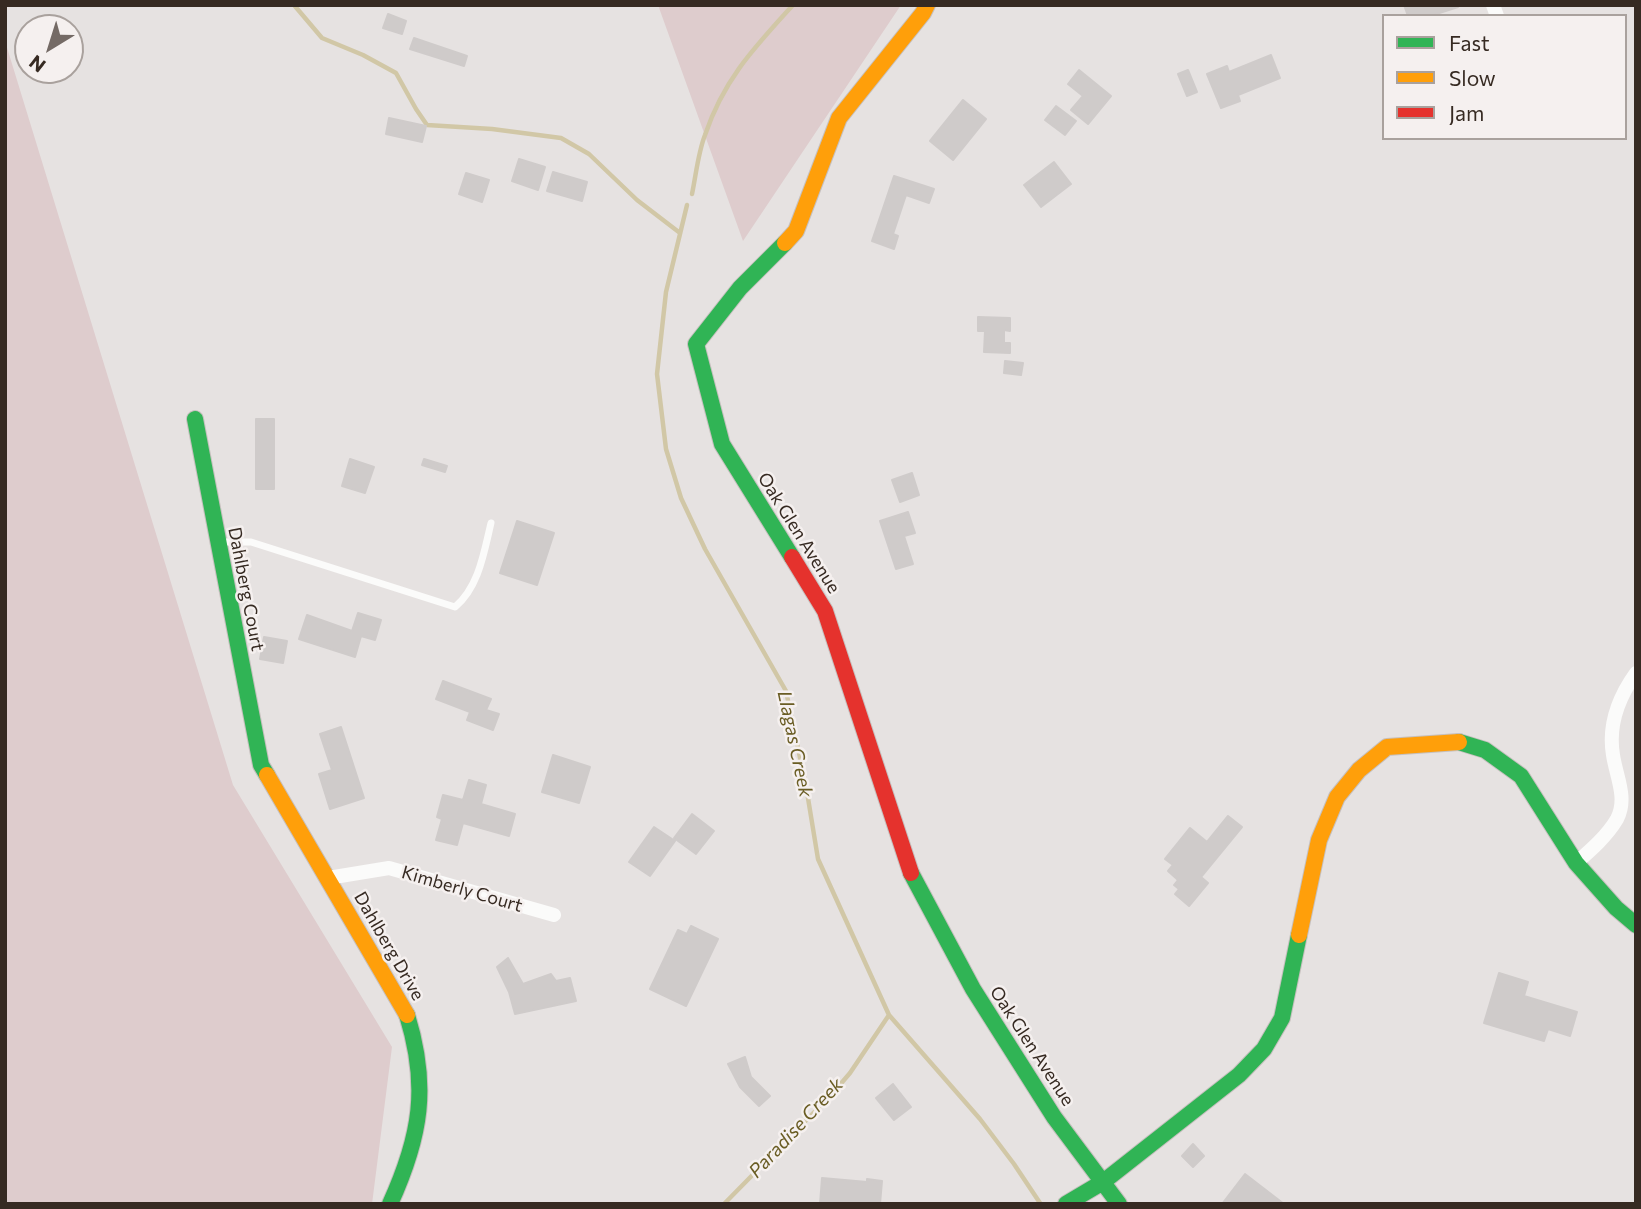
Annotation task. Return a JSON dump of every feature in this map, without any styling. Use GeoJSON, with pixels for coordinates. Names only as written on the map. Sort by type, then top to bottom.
{"type":"FeatureCollection","features":[{"type":"Feature","properties":{"kind":"street","name":"Oak Glen Avenue"},"geometry":{"type":"LineString","coordinates":[[927,5],[839,118],[796,230],[740,288],[696,344],[722,444],[825,611],[913,878],[973,989],[1055,1117],[1103,1182]]}},
{"type":"Feature","properties":{"kind":"street","name":"Dahlberg Court"},"geometry":{"type":"LineString","coordinates":[[195,419],[261,765]]}},
{"type":"Feature","properties":{"kind":"street"},"geometry":{"type":"LineString","coordinates":[[1576,863],[1596,846],[1617,818],[1622,803],[1611,729],[1618,702],[1636,673]]}},
{"type":"Feature","properties":{"kind":"street"},"geometry":{"type":"LineString","coordinates":[[1066,1204],[1103,1182],[1239,1075],[1264,1049],[1282,1018],[1319,840],[1337,797],[1359,771],[1387,747],[1456,741],[1485,750],[1521,776],[1576,863],[1616,908],[1636,925]]}},
{"type":"Feature","properties":{"kind":"street","name":"Dahlberg Drive"},"geometry":{"type":"LineString","coordinates":[[261,765],[405,1009],[416,1047],[420,1097],[401,1181],[390,1204]]}},
{"type":"Feature","properties":{"kind":"street","name":"Kimberly Court"},"geometry":{"type":"LineString","coordinates":[[328,878],[389,868],[554,915]]}},
{"type":"Feature","properties":{"kind":"street"},"geometry":{"type":"LineString","coordinates":[[1103,1182],[1119,1204]]}},
{"type":"Feature","properties":{"kind":"lane"},"geometry":{"type":"LineString","coordinates":[[217,542],[251,542],[454,607],[466,598],[482,562],[491,523]]}},
{"type":"Feature","properties":{"kind":"shaded area"},"geometry":{"type":"Polygon","coordinates":[[[658,5],[901,5],[743,241],[658,5]]]}},
{"type":"Feature","properties":{"kind":"shaded area"},"geometry":{"type":"Polygon","coordinates":[[[5,41],[14,70],[14,84],[18,84],[233,785],[392,1047],[372,1204],[5,1204],[5,41]]]}},
{"type":"Feature","properties":{"kind":"building"},"geometry":{"type":"Polygon","coordinates":[[[1404,5],[1458,7],[1436,14],[1407,14],[1404,5]]]}},
{"type":"Feature","properties":{"kind":"building"},"geometry":{"type":"Polygon","coordinates":[[[388,14],[406,21],[402,34],[383,28],[388,14]]]}},
{"type":"Feature","properties":{"kind":"building"},"geometry":{"type":"Polygon","coordinates":[[[414,38],[467,56],[464,66],[410,49],[414,38]]]}},
{"type":"Feature","properties":{"kind":"building"},"geometry":{"type":"Polygon","coordinates":[[[1271,55],[1280,78],[1238,95],[1240,101],[1221,108],[1207,74],[1227,66],[1229,72],[1271,55]]]}},
{"type":"Feature","properties":{"kind":"building"},"geometry":{"type":"Polygon","coordinates":[[[1079,70],[1111,96],[1088,124],[1071,110],[1083,96],[1068,84],[1079,70]]]}},
{"type":"Feature","properties":{"kind":"building"},"geometry":{"type":"Polygon","coordinates":[[[1188,70],[1197,92],[1187,96],[1178,74],[1188,70]]]}},
{"type":"Feature","properties":{"kind":"building"},"geometry":{"type":"Polygon","coordinates":[[[963,100],[986,119],[953,160],[930,141],[963,100]]]}},
{"type":"Feature","properties":{"kind":"building"},"geometry":{"type":"Polygon","coordinates":[[[1056,106],[1076,121],[1065,135],[1045,120],[1056,106]]]}},
{"type":"Feature","properties":{"kind":"building"},"geometry":{"type":"Polygon","coordinates":[[[389,118],[426,126],[422,142],[386,134],[389,118]]]}},
{"type":"Feature","properties":{"kind":"building"},"geometry":{"type":"Polygon","coordinates":[[[519,159],[545,167],[538,190],[512,181],[519,159]]]}},
{"type":"Feature","properties":{"kind":"building"},"geometry":{"type":"Polygon","coordinates":[[[1054,162],[1071,184],[1041,207],[1024,185],[1054,162]]]}},
{"type":"Feature","properties":{"kind":"building"},"geometry":{"type":"Polygon","coordinates":[[[553,172],[587,182],[582,201],[547,191],[553,172]]]}},
{"type":"Feature","properties":{"kind":"building"},"geometry":{"type":"Polygon","coordinates":[[[466,173],[489,180],[482,202],[459,194],[466,173]]]}},
{"type":"Feature","properties":{"kind":"building"},"geometry":{"type":"Polygon","coordinates":[[[894,176],[934,189],[929,203],[906,195],[893,234],[898,236],[894,249],[872,241],[894,176]]]}},
{"type":"Feature","properties":{"kind":"building"},"geometry":{"type":"Polygon","coordinates":[[[978,317],[1010,318],[1010,331],[1004,330],[1004,343],[1010,343],[1010,353],[984,352],[985,331],[978,331],[978,317]]]}},
{"type":"Feature","properties":{"kind":"building"},"geometry":{"type":"Polygon","coordinates":[[[1005,361],[1023,363],[1021,375],[1004,373],[1005,361]]]}},
{"type":"Feature","properties":{"kind":"building"},"geometry":{"type":"Polygon","coordinates":[[[256,419],[274,419],[274,489],[256,489],[256,419]]]}},
{"type":"Feature","properties":{"kind":"building"},"geometry":{"type":"Polygon","coordinates":[[[350,459],[374,467],[365,493],[342,486],[350,459]]]}},
{"type":"Feature","properties":{"kind":"building"},"geometry":{"type":"Polygon","coordinates":[[[424,459],[447,466],[445,472],[422,465],[424,459]]]}},
{"type":"Feature","properties":{"kind":"building"},"geometry":{"type":"Polygon","coordinates":[[[912,473],[919,495],[900,502],[892,480],[912,473]]]}},
{"type":"Feature","properties":{"kind":"building"},"geometry":{"type":"Polygon","coordinates":[[[908,512],[915,533],[904,536],[913,564],[896,569],[880,521],[908,512]]]}},
{"type":"Feature","properties":{"kind":"building"},"geometry":{"type":"Polygon","coordinates":[[[517,521],[554,533],[537,585],[500,573],[517,521]]]}},
{"type":"Feature","properties":{"kind":"building"},"geometry":{"type":"Polygon","coordinates":[[[358,613],[381,620],[375,640],[361,636],[355,657],[299,639],[307,615],[352,631],[358,613]]]}},
{"type":"Feature","properties":{"kind":"building"},"geometry":{"type":"Polygon","coordinates":[[[264,637],[287,641],[283,663],[260,659],[264,637]]]}},
{"type":"Feature","properties":{"kind":"building"},"geometry":{"type":"Polygon","coordinates":[[[443,681],[491,699],[486,710],[499,714],[493,730],[467,720],[470,712],[436,699],[443,681]]]}},
{"type":"Feature","properties":{"kind":"building"},"geometry":{"type":"Polygon","coordinates":[[[341,727],[364,798],[330,809],[319,774],[332,770],[320,734],[341,727]]]}},
{"type":"Feature","properties":{"kind":"building"},"geometry":{"type":"Polygon","coordinates":[[[553,755],[590,767],[579,803],[542,792],[553,755]]]}},
{"type":"Feature","properties":{"kind":"building"},"geometry":{"type":"Polygon","coordinates":[[[469,780],[486,785],[481,804],[515,814],[509,836],[463,823],[457,845],[436,840],[442,819],[437,817],[443,795],[463,800],[469,780]]]}},
{"type":"Feature","properties":{"kind":"building"},"geometry":{"type":"Polygon","coordinates":[[[692,814],[714,831],[696,854],[674,838],[692,814]]]}},
{"type":"Feature","properties":{"kind":"building"},"geometry":{"type":"Polygon","coordinates":[[[1228,816],[1242,827],[1201,877],[1208,883],[1189,906],[1175,894],[1179,889],[1174,885],[1178,880],[1168,871],[1173,865],[1165,859],[1190,828],[1207,842],[1228,816]]]}},
{"type":"Feature","properties":{"kind":"building"},"geometry":{"type":"Polygon","coordinates":[[[654,827],[675,841],[650,876],[629,862],[654,827]]]}},
{"type":"Feature","properties":{"kind":"building"},"geometry":{"type":"Polygon","coordinates":[[[691,926],[718,939],[686,1006],[650,989],[678,930],[687,934],[691,926]]]}},
{"type":"Feature","properties":{"kind":"building"},"geometry":{"type":"Polygon","coordinates":[[[508,958],[523,984],[551,974],[556,981],[570,978],[576,1001],[515,1014],[509,992],[497,967],[508,958]]]}},
{"type":"Feature","properties":{"kind":"building"},"geometry":{"type":"Polygon","coordinates":[[[1499,973],[1528,982],[1524,996],[1577,1012],[1570,1036],[1548,1029],[1544,1041],[1484,1023],[1499,973]]]}},
{"type":"Feature","properties":{"kind":"building"},"geometry":{"type":"Polygon","coordinates":[[[745,1057],[751,1077],[770,1096],[759,1106],[740,1087],[728,1064],[745,1057]]]}},
{"type":"Feature","properties":{"kind":"building"},"geometry":{"type":"Polygon","coordinates":[[[893,1084],[911,1107],[894,1120],[876,1098],[893,1084]]]}},
{"type":"Feature","properties":{"kind":"building"},"geometry":{"type":"Polygon","coordinates":[[[1193,1144],[1204,1156],[1193,1167],[1182,1156],[1193,1144]]]}},
{"type":"Feature","properties":{"kind":"building"},"geometry":{"type":"Polygon","coordinates":[[[1245,1174],[1284,1204],[1222,1204],[1245,1174]]]}},
{"type":"Feature","properties":{"kind":"building"},"geometry":{"type":"Polygon","coordinates":[[[822,1178],[882,1181],[880,1204],[820,1204],[822,1178]]]}},
{"type":"Feature","properties":{"kind":"waterway"},"geometry":{"type":"LineString","coordinates":[[294,5],[322,38],[363,55],[396,73],[427,125],[492,129],[561,138],[589,154],[637,200],[680,233]]}},
{"type":"Feature","properties":{"kind":"waterway","name":"Llagas Creek"},"geometry":{"type":"LineString","coordinates":[[692,194],[703,142],[721,97],[753,50],[793,5]]}},
{"type":"Feature","properties":{"kind":"waterway","name":"Llagas Creek"},"geometry":{"type":"LineString","coordinates":[[687,205],[666,292],[657,374],[666,449],[681,498],[705,549],[786,691],[818,859],[889,1015],[980,1119],[1040,1203]]}},
{"type":"Feature","properties":{"kind":"waterway","name":"Paradise Creek"},"geometry":{"type":"LineString","coordinates":[[724,1204],[832,1094],[850,1073],[889,1015]]}},
{"type":"Feature","properties":{"kind":"traffic: fast"},"geometry":{"type":"LineString","coordinates":[[785,243],[740,288],[696,344],[722,444],[792,557]]}},
{"type":"Feature","properties":{"kind":"traffic: fast"},"geometry":{"type":"LineString","coordinates":[[195,419],[261,765],[267,775]]}},
{"type":"Feature","properties":{"kind":"traffic: fast"},"geometry":{"type":"LineString","coordinates":[[1459,742],[1485,750],[1521,776],[1576,863],[1616,908],[1636,925]]}},
{"type":"Feature","properties":{"kind":"traffic: fast"},"geometry":{"type":"LineString","coordinates":[[911,873],[973,989],[1054,1117],[1119,1204]]}},
{"type":"Feature","properties":{"kind":"traffic: fast"},"geometry":{"type":"LineString","coordinates":[[1066,1204],[1103,1182],[1239,1075],[1264,1049],[1282,1018],[1299,935]]}},
{"type":"Feature","properties":{"kind":"traffic: fast"},"geometry":{"type":"LineString","coordinates":[[390,1204],[409,1156],[418,1111],[418,1065],[407,1015]]}},
{"type":"Feature","properties":{"kind":"traffic: slow"},"geometry":{"type":"LineString","coordinates":[[785,243],[796,231],[839,118],[927,5]]}},
{"type":"Feature","properties":{"kind":"traffic: slow"},"geometry":{"type":"LineString","coordinates":[[1299,935],[1319,840],[1337,797],[1359,770],[1387,747],[1459,742]]}},
{"type":"Feature","properties":{"kind":"traffic: slow"},"geometry":{"type":"LineString","coordinates":[[267,775],[407,1015]]}},
{"type":"Feature","properties":{"kind":"traffic: jam"},"geometry":{"type":"LineString","coordinates":[[792,557],[825,611],[911,873]]}}]}
